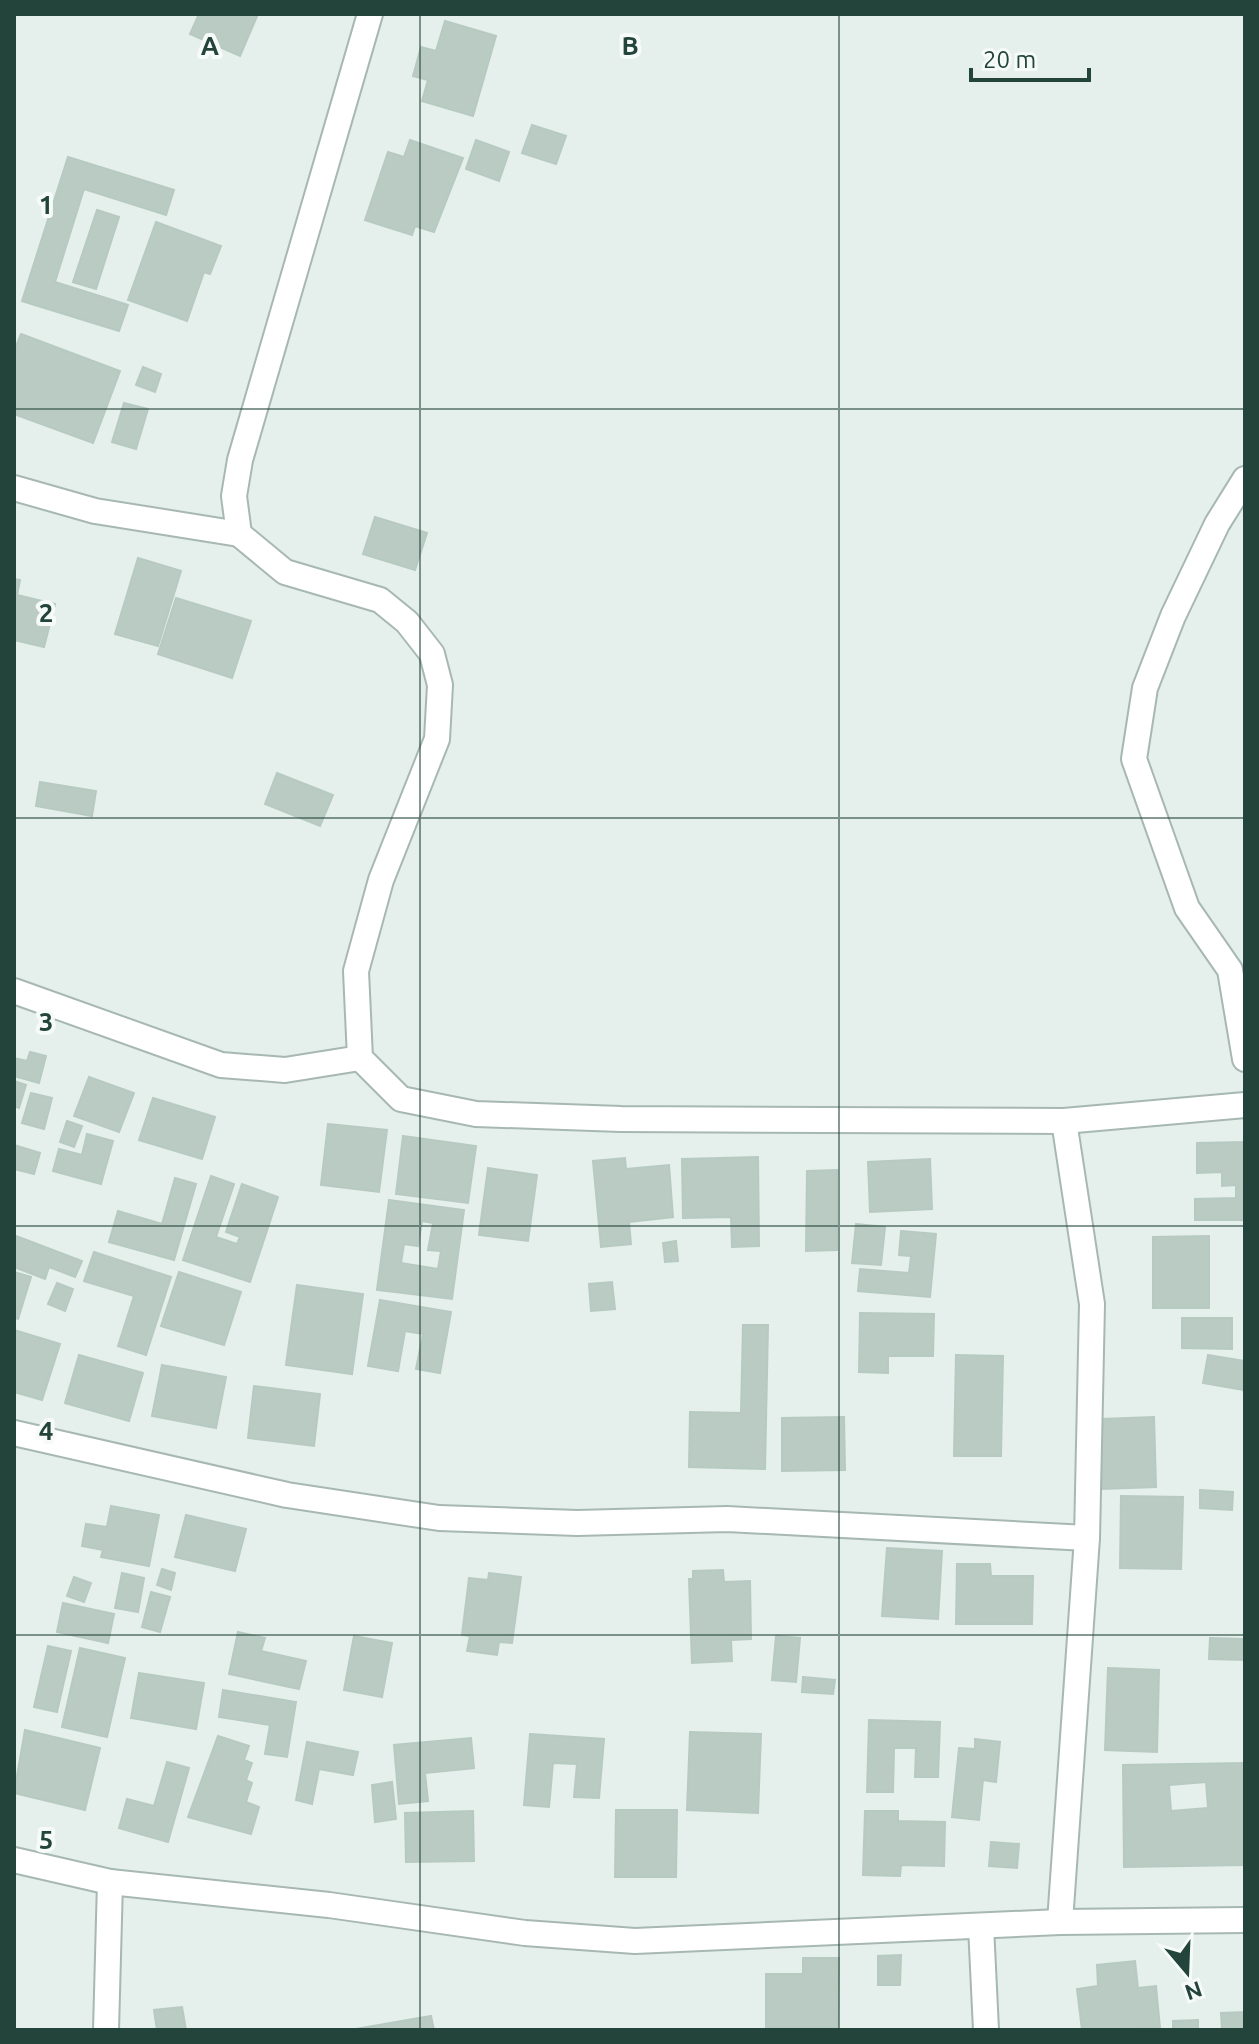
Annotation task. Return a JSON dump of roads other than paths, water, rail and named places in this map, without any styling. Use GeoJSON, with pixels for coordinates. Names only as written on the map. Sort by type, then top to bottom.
{"type":"FeatureCollection","features":[{"type":"Feature","properties":{"kind":"street"},"geometry":{"type":"LineString","coordinates":[[239,534],[234,496],[240,460],[370,14]]}},
{"type":"Feature","properties":{"kind":"street"},"geometry":{"type":"LineString","coordinates":[[1245,479],[1217,524],[1173,616],[1145,688],[1134,759],[1187,908],[1230,970],[1245,1059]]}},
{"type":"Feature","properties":{"kind":"street"},"geometry":{"type":"LineString","coordinates":[[14,488],[95,511],[239,534],[285,572],[380,600],[407,622],[432,654],[440,685],[437,739],[381,880],[356,971],[360,1058],[401,1099],[476,1114],[637,1119],[1064,1121],[1245,1105]]}},
{"type":"Feature","properties":{"kind":"street"},"geometry":{"type":"LineString","coordinates":[[14,991],[221,1065],[285,1070],[360,1058]]}},
{"type":"Feature","properties":{"kind":"street"},"geometry":{"type":"LineString","coordinates":[[1060,1922],[1087,1538],[1092,1304],[1064,1121]]}},
{"type":"Feature","properties":{"kind":"street"},"geometry":{"type":"LineString","coordinates":[[14,1433],[287,1495],[439,1518],[577,1523],[727,1519],[1087,1538]]}},
{"type":"Feature","properties":{"kind":"street"},"geometry":{"type":"LineString","coordinates":[[14,1860],[110,1882],[329,1905],[525,1933],[635,1941],[1060,1922],[1245,1920]]}},
{"type":"Feature","properties":{"kind":"street"},"geometry":{"type":"LineString","coordinates":[[106,2030],[110,1882]]}},
{"type":"Feature","properties":{"kind":"street"},"geometry":{"type":"LineString","coordinates":[[981,1926],[986,2030]]}}]}
